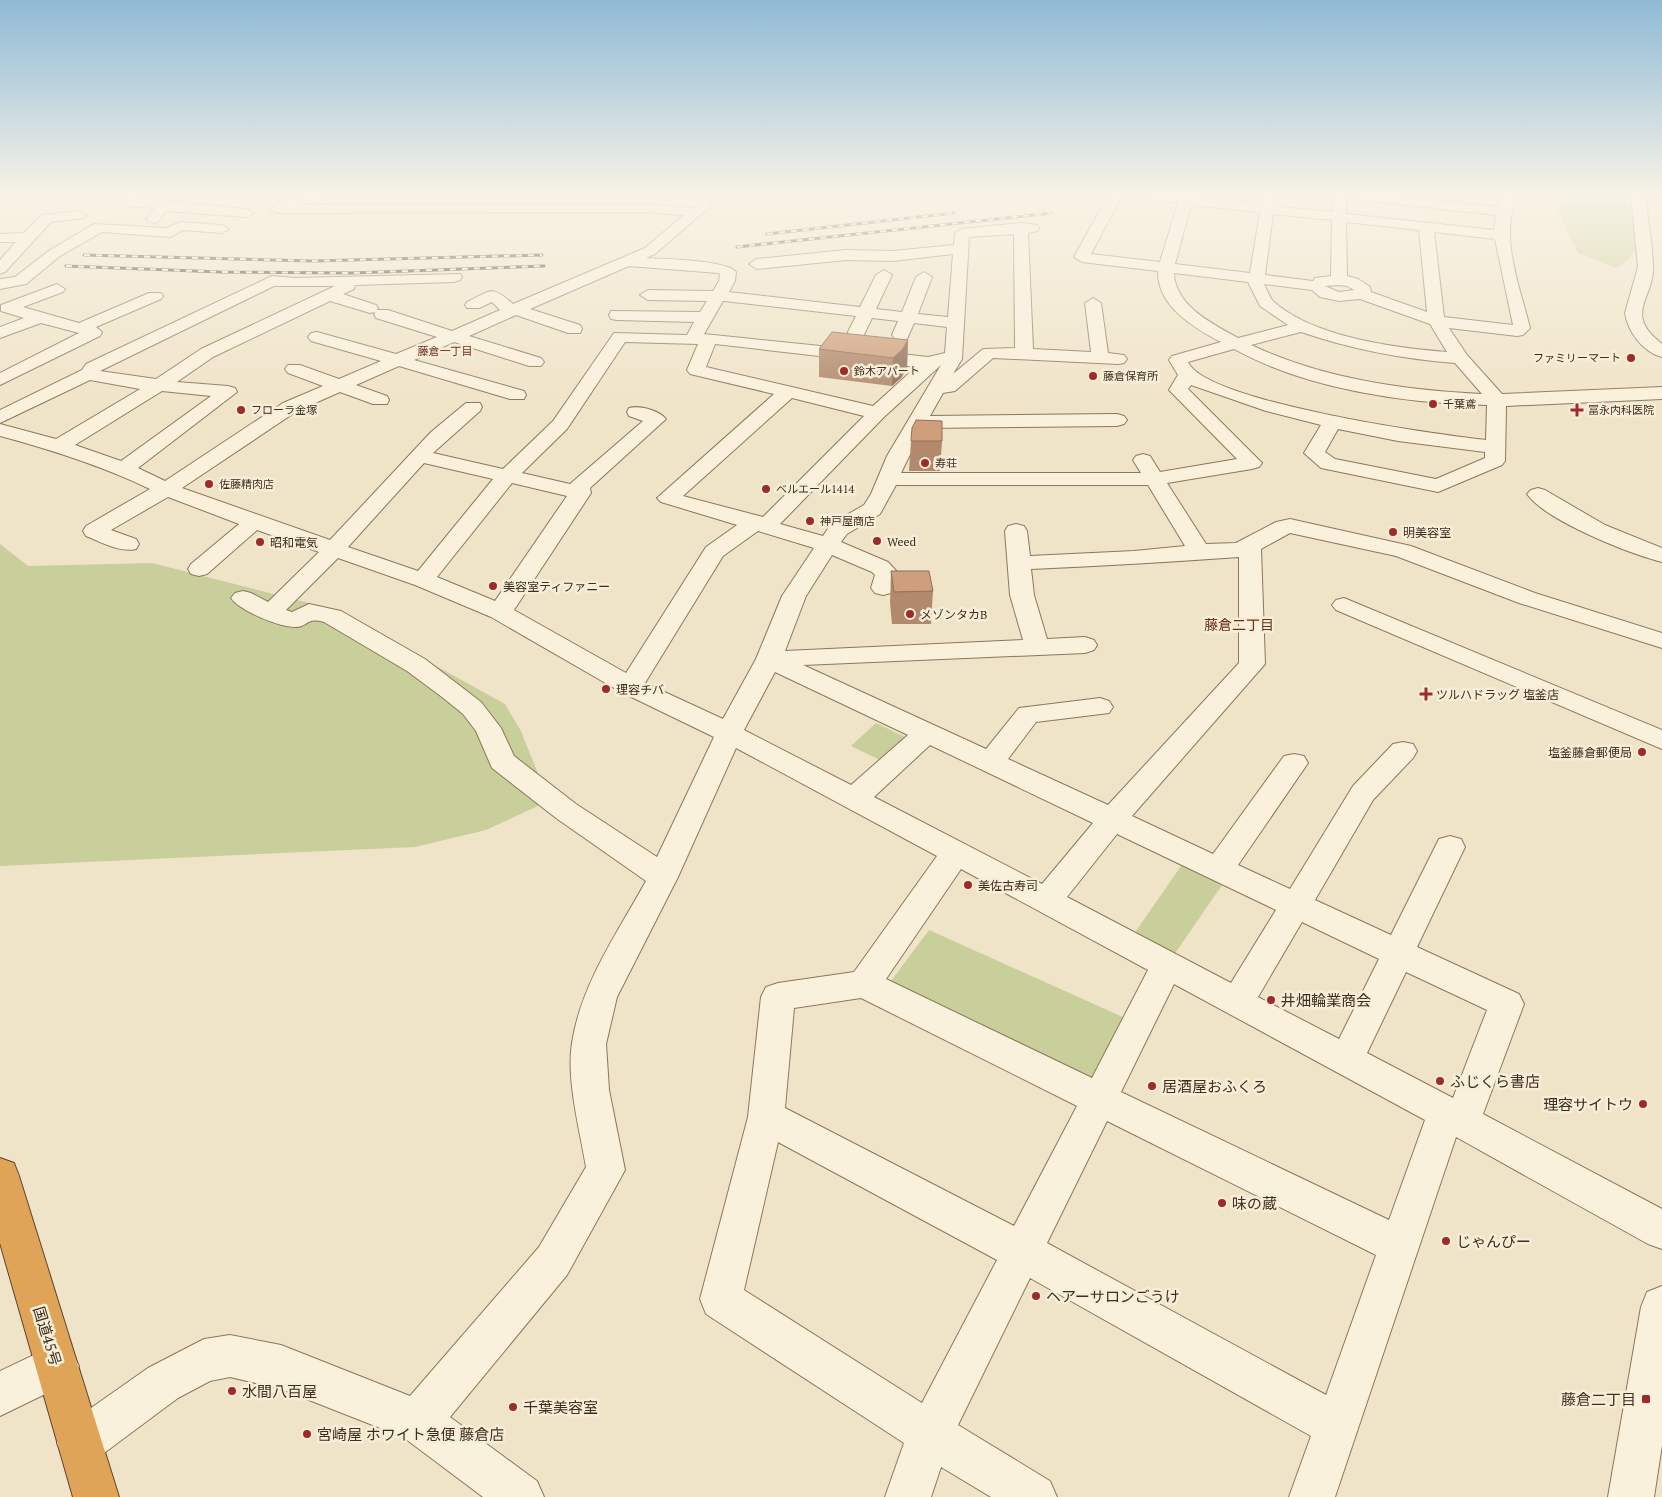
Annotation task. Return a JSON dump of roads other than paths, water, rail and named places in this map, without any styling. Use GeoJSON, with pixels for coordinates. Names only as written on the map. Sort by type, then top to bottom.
{"type":"FeatureCollection","features":[{"type":"Feature","properties":{"kind":"highway","name":"国道45号"},"geometry":{"type":"LineString","coordinates":[[0,1176],[96,1497]]}},
{"type":"Feature","properties":{"kind":"street"},"geometry":{"type":"LineString","coordinates":[[0,284],[20,281],[39,266]]}},
{"type":"Feature","properties":{"kind":"street"},"geometry":{"type":"LineString","coordinates":[[128,544],[94,531],[166,489],[290,407],[616,266]]}},
{"type":"Feature","properties":{"kind":"street"},"geometry":{"type":"LineString","coordinates":[[423,580],[506,477],[560,425],[620,337],[692,340],[727,281],[728,272],[687,266]]}},
{"type":"Feature","properties":{"kind":"street"},"geometry":{"type":"LineString","coordinates":[[418,1421],[552,1261],[606,1170],[591,1090],[589,1044],[600,997],[663,876],[730,733],[769,660],[794,596],[839,529],[872,509],[889,479],[897,456],[953,359],[959,266]]}},
{"type":"Feature","properties":{"kind":"street"},"geometry":{"type":"LineString","coordinates":[[1024,354],[1026,266]]}},
{"type":"Feature","properties":{"kind":"street"},"geometry":{"type":"LineString","coordinates":[[1158,266],[1317,286],[1322,291],[1334,295],[1350,297],[1361,294],[1436,321],[1517,331],[1522,328],[1508,266]]}},
{"type":"Feature","properties":{"kind":"street"},"geometry":{"type":"LineString","coordinates":[[1259,266],[1256,284],[1259,293],[1266,302],[1302,327],[1344,341],[1377,349],[1416,355],[1460,358]]}},
{"type":"Feature","properties":{"kind":"street"},"geometry":{"type":"LineString","coordinates":[[1339,266],[1339,280]]}},
{"type":"Feature","properties":{"kind":"street"},"geometry":{"type":"LineString","coordinates":[[1331,424],[1314,453],[1328,464],[1438,486],[1495,461],[1497,400],[1460,358],[1436,321],[1430,266]]}},
{"type":"Feature","properties":{"kind":"street"},"geometry":{"type":"LineString","coordinates":[[1646,266],[1633,313],[1634,321],[1636,329],[1644,339],[1662,352]]}},
{"type":"Feature","properties":{"kind":"street"},"geometry":{"type":"LineString","coordinates":[[1168,267],[1165,278],[1171,295],[1202,324],[1236,344],[1291,367],[1372,388],[1433,396],[1497,400],[1662,393]]}},
{"type":"Feature","properties":{"kind":"street"},"geometry":{"type":"LineString","coordinates":[[846,354],[867,314],[884,275]]}},
{"type":"Feature","properties":{"kind":"street"},"geometry":{"type":"LineString","coordinates":[[0,417],[88,374],[92,368],[272,281],[360,281],[454,277]]}},
{"type":"Feature","properties":{"kind":"street"},"geometry":{"type":"LineString","coordinates":[[900,336],[909,318],[924,277]]}},
{"type":"Feature","properties":{"kind":"street"},"geometry":{"type":"LineString","coordinates":[[1317,286],[1321,282],[1339,280],[1358,285],[1364,290],[1361,294]]}},
{"type":"Feature","properties":{"kind":"street"},"geometry":{"type":"LineString","coordinates":[[59,446],[160,385],[207,353],[360,281]]}},
{"type":"Feature","properties":{"kind":"street"},"geometry":{"type":"LineString","coordinates":[[0,380],[94,332],[7,308],[57,288]]}},
{"type":"Feature","properties":{"kind":"street"},"geometry":{"type":"LineString","coordinates":[[328,295],[451,337],[535,362]]}},
{"type":"Feature","properties":{"kind":"street"},"geometry":{"type":"LineString","coordinates":[[473,304],[494,295],[511,310],[574,329]]}},
{"type":"Feature","properties":{"kind":"street"},"geometry":{"type":"LineString","coordinates":[[648,295],[717,297],[955,323]]}},
{"type":"Feature","properties":{"kind":"street"},"geometry":{"type":"LineString","coordinates":[[81,328],[155,296]]}},
{"type":"Feature","properties":{"kind":"street"},"geometry":{"type":"LineString","coordinates":[[1093,303],[1100,358]]}},
{"type":"Feature","properties":{"kind":"street"},"geometry":{"type":"LineString","coordinates":[[0,333],[82,309]]}},
{"type":"Feature","properties":{"kind":"street"},"geometry":{"type":"LineString","coordinates":[[813,333],[826,310]]}},
{"type":"Feature","properties":{"kind":"street"},"geometry":{"type":"LineString","coordinates":[[617,315],[706,317]]}},
{"type":"Feature","properties":{"kind":"street"},"geometry":{"type":"LineString","coordinates":[[1302,327],[1178,360],[1187,376],[1239,396],[1331,424],[1410,438],[1495,447]]}},
{"type":"Feature","properties":{"kind":"street"},"geometry":{"type":"LineString","coordinates":[[317,337],[517,395]]}},
{"type":"Feature","properties":{"kind":"street"},"geometry":{"type":"LineString","coordinates":[[877,413],[696,370],[710,338],[930,363]]}},
{"type":"Feature","properties":{"kind":"street"},"geometry":{"type":"LineString","coordinates":[[630,686],[714,552],[761,524],[930,363],[954,352]]}},
{"type":"Feature","properties":{"kind":"street"},"geometry":{"type":"LineString","coordinates":[[937,388],[948,387],[989,353],[1118,358]]}},
{"type":"Feature","properties":{"kind":"street"},"geometry":{"type":"LineString","coordinates":[[294,369],[380,400]]}},
{"type":"Feature","properties":{"kind":"street"},"geometry":{"type":"LineString","coordinates":[[88,374],[125,382],[228,392],[124,469]]}},
{"type":"Feature","properties":{"kind":"street"},"geometry":{"type":"LineString","coordinates":[[889,479],[1153,480],[1252,463],[1178,390],[1187,376]]}},
{"type":"Feature","properties":{"kind":"street"},"geometry":{"type":"LineString","coordinates":[[788,392],[668,498],[829,545],[880,567],[887,574],[883,588]]}},
{"type":"Feature","properties":{"kind":"street"},"geometry":{"type":"LineString","coordinates":[[270,613],[334,549],[438,436],[473,407]]}},
{"type":"Feature","properties":{"kind":"street"},"geometry":{"type":"LineString","coordinates":[[500,612],[580,493],[580,486],[656,419],[636,412]]}},
{"type":"Feature","properties":{"kind":"street"},"geometry":{"type":"LineString","coordinates":[[918,422],[1117,420]]}},
{"type":"Feature","properties":{"kind":"street"},"geometry":{"type":"LineString","coordinates":[[0,430],[59,446],[124,469],[166,489],[254,522],[423,580],[500,612],[630,686],[730,733],[1454,1117],[1662,1230]]}},
{"type":"Feature","properties":{"kind":"street"},"geometry":{"type":"LineString","coordinates":[[420,456],[580,493]]}},
{"type":"Feature","properties":{"kind":"street"},"geometry":{"type":"LineString","coordinates":[[1143,460],[1153,480],[1199,551]]}},
{"type":"Feature","properties":{"kind":"street"},"geometry":{"type":"LineString","coordinates":[[1538,494],[1560,511],[1630,546],[1662,555]]}},
{"type":"Feature","properties":{"kind":"street"},"geometry":{"type":"LineString","coordinates":[[199,569],[254,522]]}},
{"type":"Feature","properties":{"kind":"street"},"geometry":{"type":"LineString","coordinates":[[1018,562],[1134,558],[1199,551],[1238,550],[1290,526],[1403,551],[1527,598],[1662,641]]}},
{"type":"Feature","properties":{"kind":"street"},"geometry":{"type":"LineString","coordinates":[[1016,531],[1022,596],[1037,647]]}},
{"type":"Feature","properties":{"kind":"street"},"geometry":{"type":"LineString","coordinates":[[1046,901],[1113,820],[1252,664],[1250,546]]}},
{"type":"Feature","properties":{"kind":"street"},"geometry":{"type":"LineString","coordinates":[[243,598],[270,613],[295,620],[310,612],[332,616],[416,665],[472,708],[488,728],[502,761],[566,811],[663,876]]}},
{"type":"Feature","properties":{"kind":"street"},"geometry":{"type":"LineString","coordinates":[[1344,605],[1662,740]]}},
{"type":"Feature","properties":{"kind":"street"},"geometry":{"type":"LineString","coordinates":[[769,660],[1085,645]]}},
{"type":"Feature","properties":{"kind":"street"},"geometry":{"type":"LineString","coordinates":[[769,660],[1507,1004],[1454,1117],[1399,1246],[1312,1497]]}},
{"type":"Feature","properties":{"kind":"street"},"geometry":{"type":"LineString","coordinates":[[990,763],[1028,714],[1100,707]]}},
{"type":"Feature","properties":{"kind":"street"},"geometry":{"type":"LineString","coordinates":[[854,799],[927,733]]}},
{"type":"Feature","properties":{"kind":"street"},"geometry":{"type":"LineString","coordinates":[[1237,1002],[1363,793],[1403,751]]}},
{"type":"Feature","properties":{"kind":"street"},"geometry":{"type":"LineString","coordinates":[[1218,870],[1294,763]]}},
{"type":"Feature","properties":{"kind":"street"},"geometry":{"type":"LineString","coordinates":[[1346,1061],[1450,847]]}},
{"type":"Feature","properties":{"kind":"street"},"geometry":{"type":"LineString","coordinates":[[864,984],[944,868],[957,854]]}},
{"type":"Feature","properties":{"kind":"street"},"geometry":{"type":"LineString","coordinates":[[908,1497],[930,1434],[1167,966]]}},
{"type":"Feature","properties":{"kind":"street"},"geometry":{"type":"LineString","coordinates":[[1034,1497],[930,1434],[721,1299],[766,1117],[778,997],[864,984],[1399,1246]]}},
{"type":"Feature","properties":{"kind":"street"},"geometry":{"type":"LineString","coordinates":[[766,1117],[1022,1252],[1336,1426]]}},
{"type":"Feature","properties":{"kind":"street"},"geometry":{"type":"LineString","coordinates":[[1631,1497],[1660,1332]]}},
{"type":"Feature","properties":{"kind":"street"},"geometry":{"type":"LineString","coordinates":[[80,1443],[163,1383],[204,1360],[230,1356],[281,1367],[418,1421],[521,1497]]}},
{"type":"Feature","properties":{"kind":"street"},"geometry":{"type":"LineString","coordinates":[[0,1394],[57,1366]]}},
{"type":"Feature","properties":{"kind":"railway"},"geometry":{"type":"LineString","coordinates":[[66,266],[221,272],[352,273],[544,266]]}},
{"type":"Feature","properties":{"kind":"place","name":"ファミリーマート"},"geometry":{"type":"Point","coordinates":[1631,358]}},
{"type":"Feature","properties":{"kind":"place","name":"鈴木アパート"},"geometry":{"type":"Point","coordinates":[844,371]}},
{"type":"Feature","properties":{"kind":"place","name":"藤倉保育所"},"geometry":{"type":"Point","coordinates":[1093,376]}},
{"type":"Feature","properties":{"kind":"place","name":"千葉鳶"},"geometry":{"type":"Point","coordinates":[1433,404]}},
{"type":"Feature","properties":{"kind":"place","name":"フローラ金塚"},"geometry":{"type":"Point","coordinates":[241,410]}},
{"type":"Feature","properties":{"kind":"place","name":"冨永内科医院"},"geometry":{"type":"Point","coordinates":[1577,410]}},
{"type":"Feature","properties":{"kind":"place","name":"寿荘"},"geometry":{"type":"Point","coordinates":[925,463]}},
{"type":"Feature","properties":{"kind":"place","name":"佐藤精肉店"},"geometry":{"type":"Point","coordinates":[209,484]}},
{"type":"Feature","properties":{"kind":"place","name":"ベルエール1414"},"geometry":{"type":"Point","coordinates":[766,489]}},
{"type":"Feature","properties":{"kind":"place","name":"神戸屋商店"},"geometry":{"type":"Point","coordinates":[810,521]}},
{"type":"Feature","properties":{"kind":"place","name":"明美容室"},"geometry":{"type":"Point","coordinates":[1393,532]}},
{"type":"Feature","properties":{"kind":"place","name":"Weed"},"geometry":{"type":"Point","coordinates":[877,541]}},
{"type":"Feature","properties":{"kind":"place","name":"昭和電気"},"geometry":{"type":"Point","coordinates":[260,542]}},
{"type":"Feature","properties":{"kind":"place","name":"美容室ティファニー"},"geometry":{"type":"Point","coordinates":[493,586]}},
{"type":"Feature","properties":{"kind":"place","name":"メゾンタカB"},"geometry":{"type":"Point","coordinates":[910,614]}},
{"type":"Feature","properties":{"kind":"place","name":"理容チバ"},"geometry":{"type":"Point","coordinates":[606,689]}},
{"type":"Feature","properties":{"kind":"place","name":"ツルハドラッグ 塩釜店"},"geometry":{"type":"Point","coordinates":[1426,694]}},
{"type":"Feature","properties":{"kind":"place","name":"塩釜藤倉郵便局"},"geometry":{"type":"Point","coordinates":[1642,752]}},
{"type":"Feature","properties":{"kind":"place","name":"美佐古寿司"},"geometry":{"type":"Point","coordinates":[968,885]}},
{"type":"Feature","properties":{"kind":"place","name":"井畑輪業商会"},"geometry":{"type":"Point","coordinates":[1271,1000]}},
{"type":"Feature","properties":{"kind":"place","name":"ふじくら書店"},"geometry":{"type":"Point","coordinates":[1440,1081]}},
{"type":"Feature","properties":{"kind":"place","name":"居酒屋おふくろ"},"geometry":{"type":"Point","coordinates":[1152,1086]}},
{"type":"Feature","properties":{"kind":"place","name":"理容サイトウ"},"geometry":{"type":"Point","coordinates":[1643,1104]}},
{"type":"Feature","properties":{"kind":"place","name":"味の蔵"},"geometry":{"type":"Point","coordinates":[1222,1203]}},
{"type":"Feature","properties":{"kind":"place","name":"じゃんぴー"},"geometry":{"type":"Point","coordinates":[1446,1241]}},
{"type":"Feature","properties":{"kind":"place","name":"ヘアーサロンごうけ"},"geometry":{"type":"Point","coordinates":[1036,1296]}},
{"type":"Feature","properties":{"kind":"place","name":"水間八百屋"},"geometry":{"type":"Point","coordinates":[232,1391]}},
{"type":"Feature","properties":{"kind":"place","name":"藤倉二丁目"},"geometry":{"type":"Point","coordinates":[1646,1399]}},
{"type":"Feature","properties":{"kind":"place","name":"千葉美容室"},"geometry":{"type":"Point","coordinates":[513,1407]}},
{"type":"Feature","properties":{"kind":"place","name":"宮崎屋 ホワイト急便 藤倉店"},"geometry":{"type":"Point","coordinates":[307,1434]}},
{"type":"Feature","properties":{"kind":"district","name":"藤倉一丁目"},"geometry":{"type":"Point","coordinates":[445,351]}},
{"type":"Feature","properties":{"kind":"district","name":"藤倉二丁目"},"geometry":{"type":"Point","coordinates":[1239,624]}}]}
